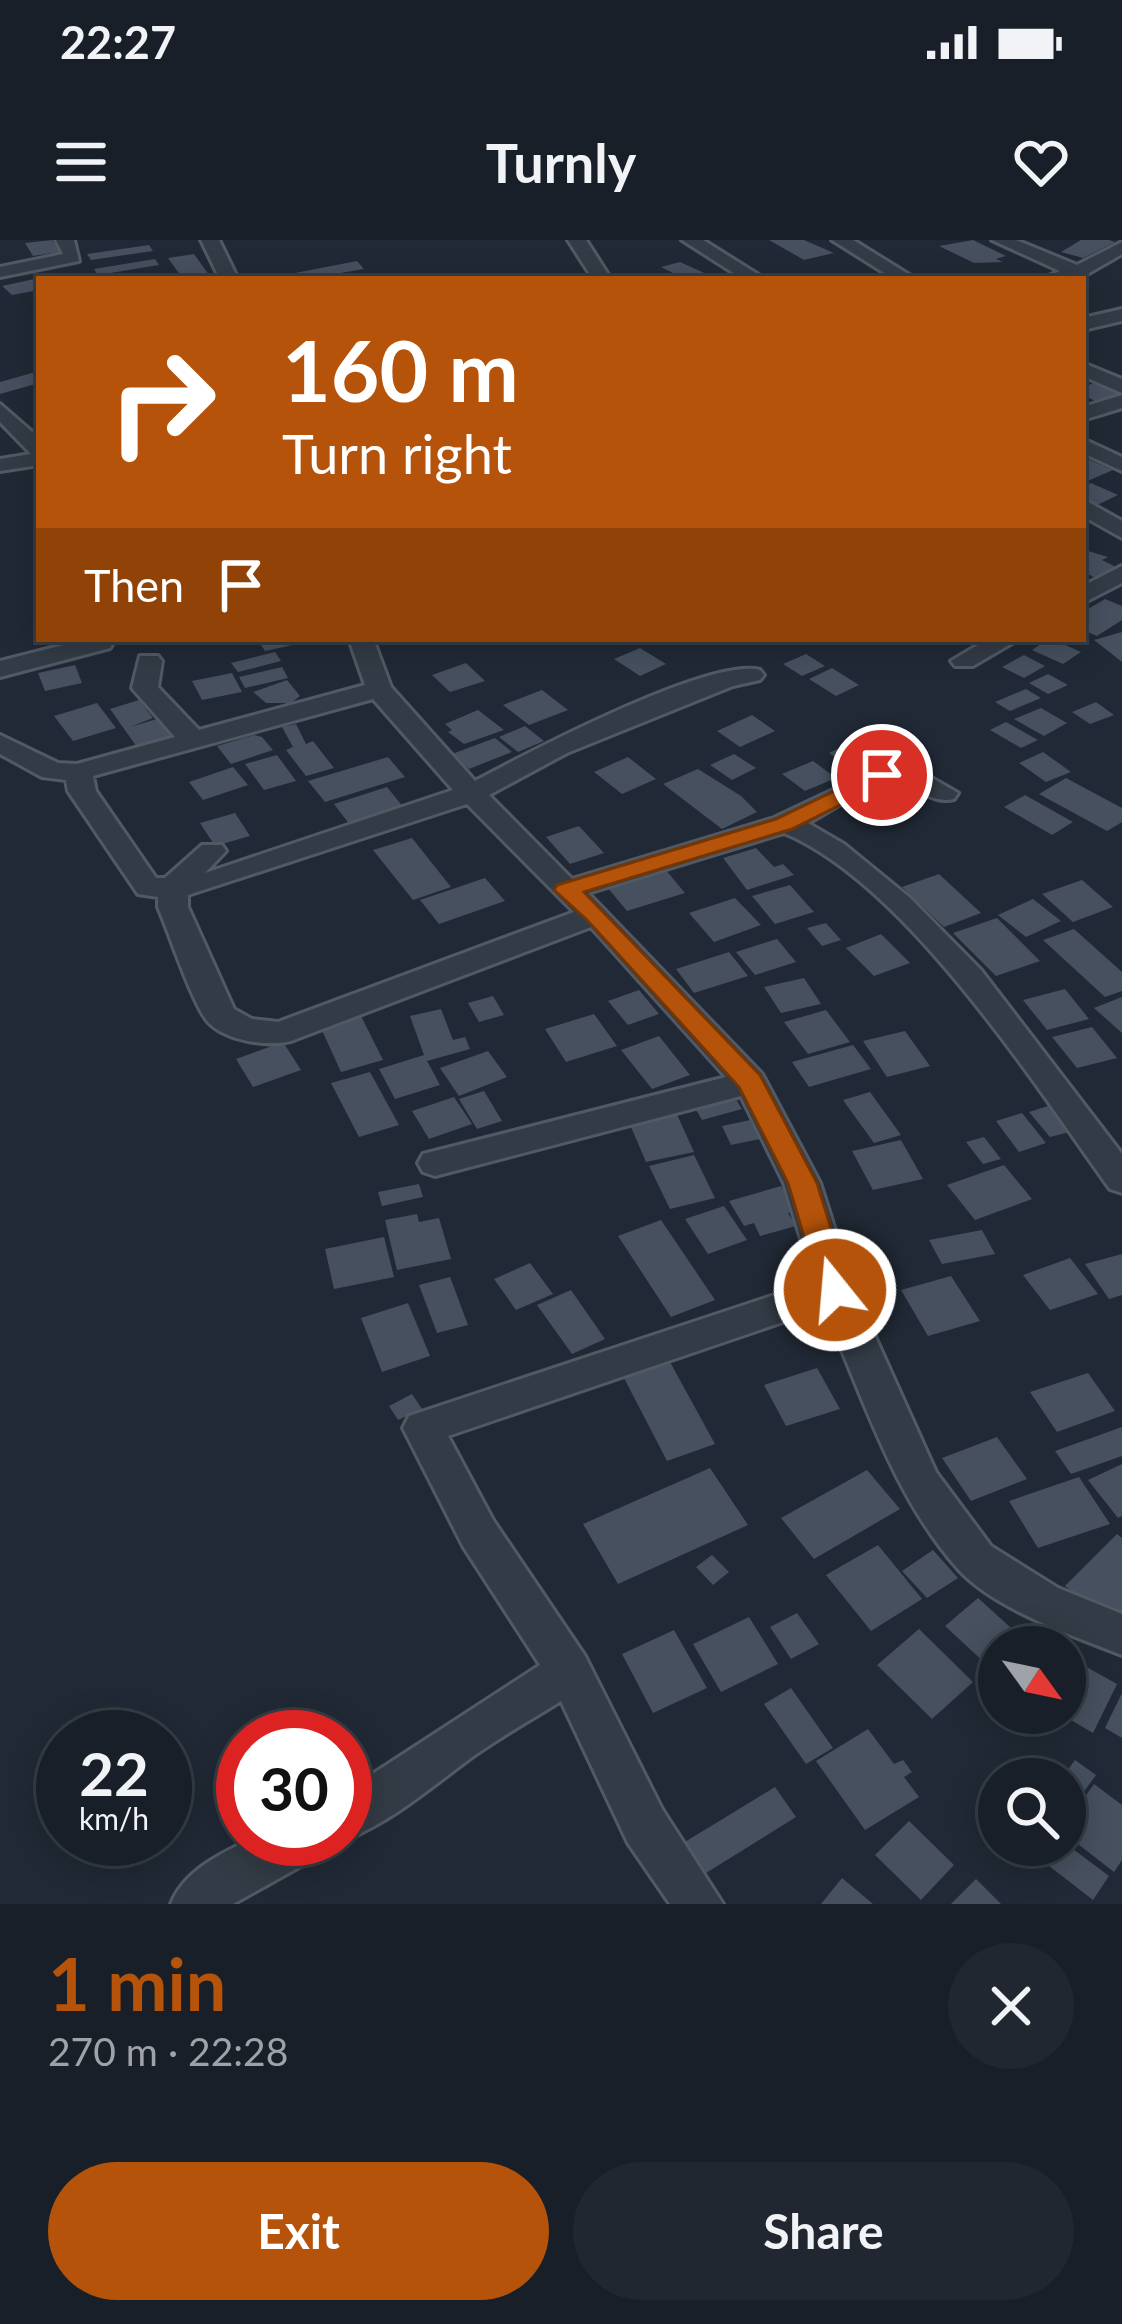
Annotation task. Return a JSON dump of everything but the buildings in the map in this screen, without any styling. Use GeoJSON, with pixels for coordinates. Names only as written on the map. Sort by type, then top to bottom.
{"type":"FeatureCollection","features":[{"type":"Feature","properties":{"kind":"street"},"geometry":{"type":"LineString","coordinates":[[0,272],[74,257],[65,240]]}},
{"type":"Feature","properties":{"kind":"street"},"geometry":{"type":"LineString","coordinates":[[211,240],[229,276]]}},
{"type":"Feature","properties":{"kind":"street"},"geometry":{"type":"LineString","coordinates":[[577,240],[600,276]]}},
{"type":"Feature","properties":{"kind":"street"},"geometry":{"type":"LineString","coordinates":[[691,240],[751,276]]}},
{"type":"Feature","properties":{"kind":"street"},"geometry":{"type":"LineString","coordinates":[[841,240],[902,276]]}},
{"type":"Feature","properties":{"kind":"street"},"geometry":{"type":"LineString","coordinates":[[1001,240],[1078,272]]}},
{"type":"Feature","properties":{"kind":"street"},"geometry":{"type":"LineString","coordinates":[[1063,276],[1122,247]]}},
{"type":"Feature","properties":{"kind":"street"},"geometry":{"type":"LineString","coordinates":[[1086,323],[1122,315]]}},
{"type":"Feature","properties":{"kind":"street"},"geometry":{"type":"LineString","coordinates":[[1086,370],[1122,387]]}},
{"type":"Feature","properties":{"kind":"street"},"geometry":{"type":"LineString","coordinates":[[1086,413],[1122,401]]}},
{"type":"Feature","properties":{"kind":"street"},"geometry":{"type":"LineString","coordinates":[[0,410],[36,451]]}},
{"type":"Feature","properties":{"kind":"street"},"geometry":{"type":"LineString","coordinates":[[1086,447],[1122,465]]}},
{"type":"Feature","properties":{"kind":"street"},"geometry":{"type":"LineString","coordinates":[[0,465],[36,455]]}},
{"type":"Feature","properties":{"kind":"street"},"geometry":{"type":"LineString","coordinates":[[1086,508],[1122,530]]}},
{"type":"Feature","properties":{"kind":"street"},"geometry":{"type":"LineString","coordinates":[[362,642],[379,689],[434,755],[566,890],[596,914],[750,1082],[802,1183],[835,1290],[922,1483],[976,1559],[1042,1602],[1122,1635]]}},
{"type":"Feature","properties":{"kind":"street"},"geometry":{"type":"LineString","coordinates":[[964,661],[1001,642]]}},
{"type":"Feature","properties":{"kind":"street"},"geometry":{"type":"LineString","coordinates":[[0,669],[101,643]]}},
{"type":"Feature","properties":{"kind":"street"},"geometry":{"type":"LineString","coordinates":[[148,661],[145,688],[193,740]]}},
{"type":"Feature","properties":{"kind":"street"},"geometry":{"type":"LineString","coordinates":[[78,772],[82,791],[148,888],[196,886],[473,793],[558,747],[728,679],[751,675]]}},
{"type":"Feature","properties":{"kind":"street"},"geometry":{"type":"LineString","coordinates":[[0,743],[52,772],[78,772],[379,689]]}},
{"type":"Feature","properties":{"kind":"street"},"geometry":{"type":"LineString","coordinates":[[566,890],[784,824],[882,775],[908,776],[944,793]]}},
{"type":"Feature","properties":{"kind":"street"},"geometry":{"type":"LineString","coordinates":[[784,824],[812,832],[901,903],[980,985],[1122,1180]]}},
{"type":"Feature","properties":{"kind":"street"},"geometry":{"type":"LineString","coordinates":[[212,851],[173,887],[172,907],[221,1016],[245,1029],[280,1033],[596,914]]}},
{"type":"Feature","properties":{"kind":"street"},"geometry":{"type":"LineString","coordinates":[[435,1163],[750,1082]]}},
{"type":"Feature","properties":{"kind":"street"},"geometry":{"type":"LineString","coordinates":[[699,1904],[645,1826],[569,1671],[478,1533],[424,1428],[835,1290]]}},
{"type":"Feature","properties":{"kind":"street"},"geometry":{"type":"LineString","coordinates":[[372,1803],[457,1741],[569,1671]]}},
{"type":"Feature","properties":{"kind":"street"},"geometry":{"type":"LineString","coordinates":[[195,1904],[248,1866]]}},
{"type":"Feature","properties":{"kind":"route"},"geometry":{"type":"LineString","coordinates":[[835,1290],[802,1183],[750,1082],[596,914],[566,890],[784,824],[882,775]]}}]}
